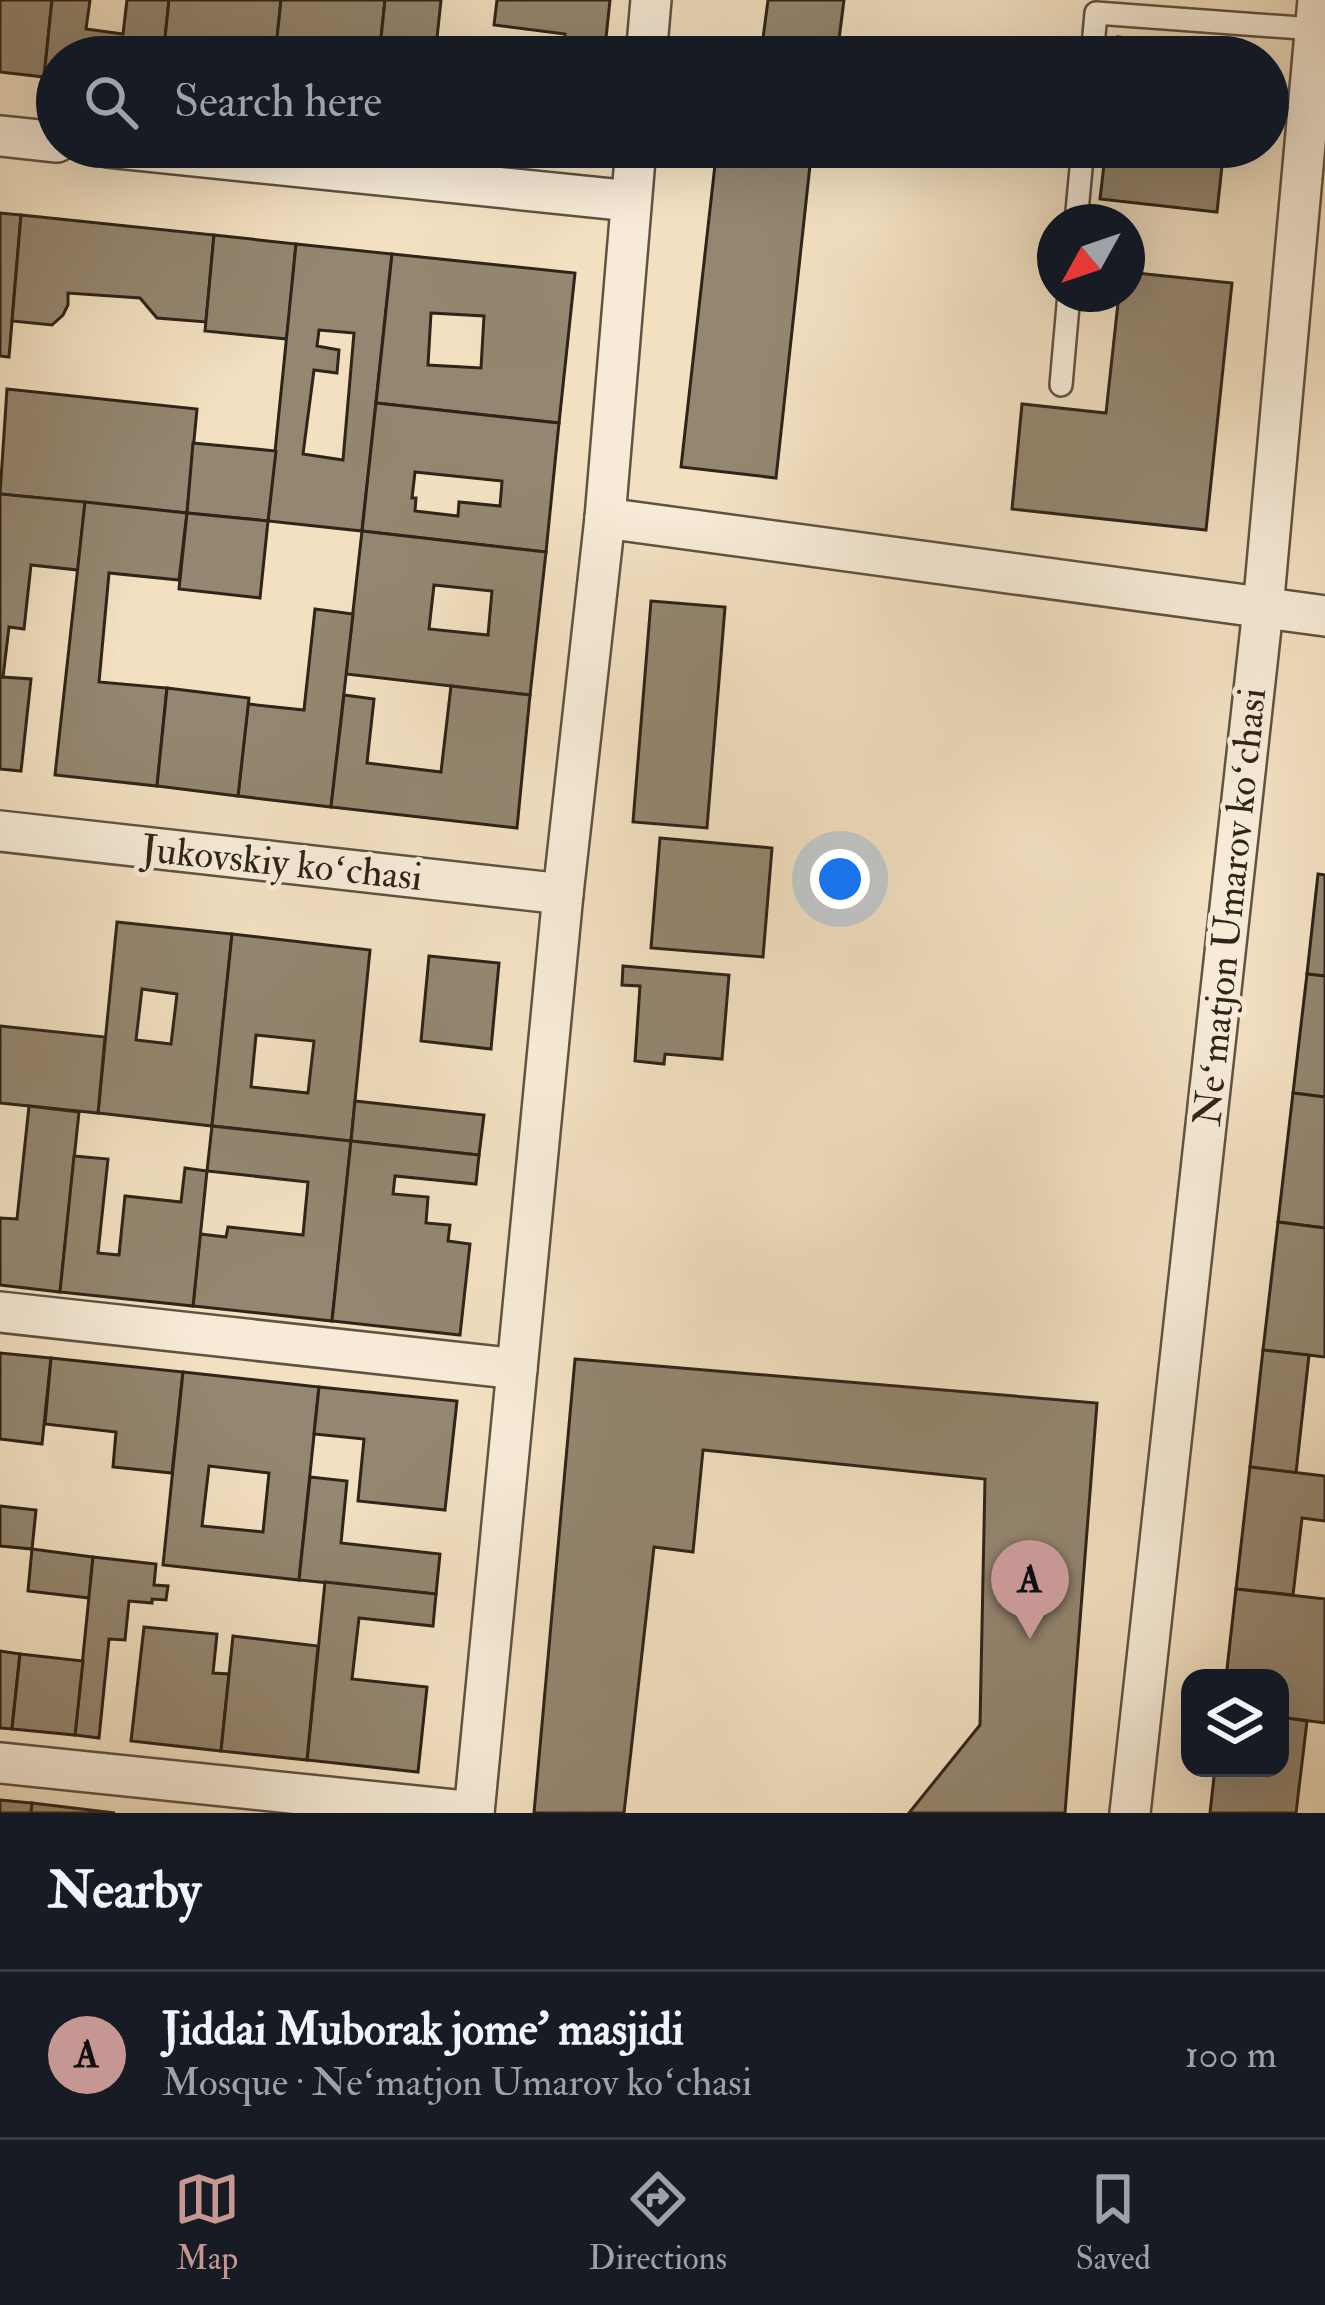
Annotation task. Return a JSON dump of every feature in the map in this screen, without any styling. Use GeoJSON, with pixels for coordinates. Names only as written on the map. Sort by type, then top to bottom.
{"type":"FeatureCollection","features":[{"type":"Feature","properties":{"kind":"street"},"geometry":{"type":"LineString","coordinates":[[648,36],[651,0]]}},
{"type":"Feature","properties":{"kind":"street","name":"Neʻmatjon Umarov koʻchasi"},"geometry":{"type":"LineString","coordinates":[[1130,1813],[1263,609],[1316,15]]}},
{"type":"Feature","properties":{"kind":"street"},"geometry":{"type":"LineString","coordinates":[[0,136],[36,140]]}},
{"type":"Feature","properties":{"kind":"street"},"geometry":{"type":"LineString","coordinates":[[311,168],[631,201]]}},
{"type":"Feature","properties":{"kind":"street"},"geometry":{"type":"LineString","coordinates":[[0,1763],[474,1812],[563,894],[605,518],[634,168]]}},
{"type":"Feature","properties":{"kind":"street"},"geometry":{"type":"LineString","coordinates":[[605,518],[1325,616]]}},
{"type":"Feature","properties":{"kind":"street","name":"Jukovskiy koʻchasi"},"geometry":{"type":"LineString","coordinates":[[0,831],[563,894]]}},
{"type":"Feature","properties":{"kind":"street"},"geometry":{"type":"LineString","coordinates":[[0,1312],[517,1369]]}},
{"type":"Feature","properties":{"kind":"lane"},"geometry":{"type":"LineString","coordinates":[[1094,36],[1096,13],[1316,15]]}},
{"type":"Feature","properties":{"kind":"lane"},"geometry":{"type":"LineString","coordinates":[[1078,204],[1081,168]]}},
{"type":"Feature","properties":{"kind":"lane"},"geometry":{"type":"LineString","coordinates":[[1061,385],[1068,312]]}},
{"type":"Feature","properties":{"kind":"building"},"geometry":{"type":"Polygon","coordinates":[[[0,0],[52,0],[48,36],[36,36],[36,76],[0,72],[0,0]]]}},
{"type":"Feature","properties":{"kind":"building"},"geometry":{"type":"Polygon","coordinates":[[[52,0],[90,0],[86,29],[123,34],[127,0],[169,0],[165,36],[48,36],[52,0]]]}},
{"type":"Feature","properties":{"kind":"building"},"geometry":{"type":"Polygon","coordinates":[[[169,0],[281,0],[277,36],[165,36],[169,0]]]}},
{"type":"Feature","properties":{"kind":"building"},"geometry":{"type":"Polygon","coordinates":[[[281,0],[385,0],[381,36],[277,36],[281,0]]]}},
{"type":"Feature","properties":{"kind":"building"},"geometry":{"type":"Polygon","coordinates":[[[385,0],[441,0],[437,36],[381,36],[385,0]]]}},
{"type":"Feature","properties":{"kind":"building"},"geometry":{"type":"Polygon","coordinates":[[[497,0],[610,0],[606,36],[565,36],[494,25],[497,0]]]}},
{"type":"Feature","properties":{"kind":"building"},"geometry":{"type":"Polygon","coordinates":[[[768,0],[844,0],[839,36],[763,36],[768,0]]]}},
{"type":"Feature","properties":{"kind":"building"},"geometry":{"type":"Polygon","coordinates":[[[715,168],[810,168],[776,478],[681,467],[715,168]]]}},
{"type":"Feature","properties":{"kind":"building"},"geometry":{"type":"Polygon","coordinates":[[[1104,168],[1222,168],[1217,212],[1100,199],[1104,168]]]}},
{"type":"Feature","properties":{"kind":"building"},"geometry":{"type":"Polygon","coordinates":[[[0,213],[21,215],[9,357],[0,356],[0,213]]]}},
{"type":"Feature","properties":{"kind":"building"},"geometry":{"type":"Polygon","coordinates":[[[21,215],[214,235],[206,322],[157,318],[140,298],[68,293],[63,315],[52,325],[12,321],[21,215]]]}},
{"type":"Feature","properties":{"kind":"building"},"geometry":{"type":"Polygon","coordinates":[[[214,235],[296,244],[287,339],[205,331],[214,235]]]}},
{"type":"Feature","properties":{"kind":"building"},"geometry":{"type":"Polygon","coordinates":[[[296,244],[392,254],[362,531],[268,521],[296,244]],[[319,330],[317,346],[339,350],[337,373],[314,370],[303,454],[343,460],[354,333],[319,330]]]}},
{"type":"Feature","properties":{"kind":"building"},"geometry":{"type":"Polygon","coordinates":[[[392,254],[575,273],[559,423],[376,403],[392,254]],[[431,313],[428,365],[481,368],[484,316],[431,313]]]}},
{"type":"Feature","properties":{"kind":"building"},"geometry":{"type":"Polygon","coordinates":[[[1145,274],[1232,283],[1206,530],[1012,509],[1022,404],[1106,413],[1117,312],[1145,312],[1145,274]]]}},
{"type":"Feature","properties":{"kind":"building"},"geometry":{"type":"Polygon","coordinates":[[[7,389],[197,409],[187,513],[0,494],[7,389]]]}},
{"type":"Feature","properties":{"kind":"building"},"geometry":{"type":"Polygon","coordinates":[[[376,403],[559,423],[546,552],[362,531],[376,403]],[[415,472],[415,511],[458,516],[459,502],[500,506],[502,481],[415,472]]]}},
{"type":"Feature","properties":{"kind":"building"},"geometry":{"type":"Polygon","coordinates":[[[193,443],[276,451],[268,521],[187,513],[193,443]]]}},
{"type":"Feature","properties":{"kind":"building"},"geometry":{"type":"Polygon","coordinates":[[[0,494],[85,502],[78,570],[31,565],[24,629],[9,627],[3,677],[31,679],[21,771],[0,769],[0,494]]]}},
{"type":"Feature","properties":{"kind":"building"},"geometry":{"type":"Polygon","coordinates":[[[85,502],[187,513],[179,580],[109,573],[99,682],[167,688],[157,786],[55,775],[85,502]]]}},
{"type":"Feature","properties":{"kind":"building"},"geometry":{"type":"Polygon","coordinates":[[[187,513],[268,521],[260,598],[179,589],[187,513]]]}},
{"type":"Feature","properties":{"kind":"building"},"geometry":{"type":"Polygon","coordinates":[[[362,531],[546,552],[530,695],[346,674],[362,531]],[[434,585],[429,629],[488,635],[492,591],[434,585]]]}},
{"type":"Feature","properties":{"kind":"building"},"geometry":{"type":"Polygon","coordinates":[[[651,601],[725,607],[707,828],[633,822],[651,601]]]}},
{"type":"Feature","properties":{"kind":"building"},"geometry":{"type":"Polygon","coordinates":[[[315,609],[353,614],[331,807],[238,796],[248,704],[304,710],[315,609]]]}},
{"type":"Feature","properties":{"kind":"building"},"geometry":{"type":"Polygon","coordinates":[[[451,686],[530,695],[517,828],[331,807],[344,695],[374,699],[367,763],[441,772],[451,686]]]}},
{"type":"Feature","properties":{"kind":"building"},"geometry":{"type":"Polygon","coordinates":[[[167,688],[249,698],[238,796],[157,786],[167,688]]]}},
{"type":"Feature","properties":{"kind":"building"},"geometry":{"type":"Polygon","coordinates":[[[660,838],[772,848],[763,957],[651,948],[660,838]]]}},
{"type":"Feature","properties":{"kind":"building"},"geometry":{"type":"Polygon","coordinates":[[[1318,874],[1325,875],[1325,976],[1307,974],[1318,874]]]}},
{"type":"Feature","properties":{"kind":"building"},"geometry":{"type":"Polygon","coordinates":[[[117,922],[232,934],[212,1126],[98,1113],[117,922]],[[142,989],[136,1040],[171,1044],[177,994],[142,989]]]}},
{"type":"Feature","properties":{"kind":"building"},"geometry":{"type":"Polygon","coordinates":[[[232,934],[370,950],[351,1141],[212,1126],[232,934]],[[256,1035],[251,1087],[308,1093],[314,1041],[256,1035]]]}},
{"type":"Feature","properties":{"kind":"building"},"geometry":{"type":"Polygon","coordinates":[[[429,956],[499,963],[491,1049],[421,1041],[429,956]]]}},
{"type":"Feature","properties":{"kind":"building"},"geometry":{"type":"Polygon","coordinates":[[[623,966],[729,975],[722,1059],[665,1054],[664,1064],[635,1061],[640,986],[622,985],[623,966]]]}},
{"type":"Feature","properties":{"kind":"building"},"geometry":{"type":"Polygon","coordinates":[[[1307,974],[1325,976],[1325,1097],[1293,1093],[1307,974]]]}},
{"type":"Feature","properties":{"kind":"building"},"geometry":{"type":"Polygon","coordinates":[[[0,1026],[105,1037],[98,1113],[0,1103],[0,1026]]]}},
{"type":"Feature","properties":{"kind":"building"},"geometry":{"type":"Polygon","coordinates":[[[1293,1093],[1325,1097],[1325,1228],[1278,1222],[1293,1093]]]}},
{"type":"Feature","properties":{"kind":"building"},"geometry":{"type":"Polygon","coordinates":[[[355,1101],[484,1115],[479,1155],[351,1141],[355,1101]]]}},
{"type":"Feature","properties":{"kind":"building"},"geometry":{"type":"Polygon","coordinates":[[[29,1106],[79,1112],[60,1292],[0,1285],[0,1218],[17,1219],[29,1106]]]}},
{"type":"Feature","properties":{"kind":"building"},"geometry":{"type":"Polygon","coordinates":[[[212,1126],[351,1141],[332,1321],[193,1306],[200,1234],[226,1237],[228,1227],[303,1235],[308,1182],[207,1171],[212,1126]]]}},
{"type":"Feature","properties":{"kind":"building"},"geometry":{"type":"Polygon","coordinates":[[[351,1141],[479,1155],[476,1184],[395,1176],[393,1194],[428,1197],[426,1223],[450,1225],[448,1241],[470,1244],[460,1335],[332,1321],[351,1141]]]}},
{"type":"Feature","properties":{"kind":"building"},"geometry":{"type":"Polygon","coordinates":[[[74,1156],[108,1159],[98,1253],[119,1255],[125,1196],[181,1202],[185,1168],[207,1171],[193,1306],[60,1292],[74,1156]]]}},
{"type":"Feature","properties":{"kind":"building"},"geometry":{"type":"Polygon","coordinates":[[[1278,1222],[1325,1228],[1325,1357],[1263,1350],[1278,1222]]]}},
{"type":"Feature","properties":{"kind":"building"},"geometry":{"type":"Polygon","coordinates":[[[1263,1350],[1309,1355],[1296,1473],[1250,1467],[1263,1350]]]}},
{"type":"Feature","properties":{"kind":"building"},"geometry":{"type":"Polygon","coordinates":[[[0,1353],[51,1358],[42,1444],[0,1439],[0,1353]]]}},
{"type":"Feature","properties":{"kind":"building"},"geometry":{"type":"Polygon","coordinates":[[[51,1358],[183,1372],[172,1473],[113,1467],[116,1432],[45,1424],[51,1358]]]}},
{"type":"Feature","properties":{"kind":"building"},"geometry":{"type":"Polygon","coordinates":[[[575,1359],[1097,1403],[1065,1813],[909,1813],[980,1725],[985,1479],[703,1450],[693,1552],[654,1547],[624,1813],[534,1813],[575,1359]]]}},
{"type":"Feature","properties":{"kind":"building"},"geometry":{"type":"Polygon","coordinates":[[[183,1372],[319,1387],[299,1580],[163,1565],[183,1372]],[[209,1466],[202,1526],[263,1532],[269,1473],[209,1466]]]}},
{"type":"Feature","properties":{"kind":"building"},"geometry":{"type":"Polygon","coordinates":[[[319,1387],[457,1401],[445,1510],[358,1501],[364,1439],[314,1434],[319,1387]]]}},
{"type":"Feature","properties":{"kind":"building"},"geometry":{"type":"Polygon","coordinates":[[[1250,1467],[1325,1476],[1325,1521],[1302,1518],[1293,1595],[1236,1589],[1250,1467]]]}},
{"type":"Feature","properties":{"kind":"building"},"geometry":{"type":"Polygon","coordinates":[[[310,1477],[347,1481],[341,1543],[440,1554],[436,1594],[299,1580],[310,1477]]]}},
{"type":"Feature","properties":{"kind":"building"},"geometry":{"type":"Polygon","coordinates":[[[0,1506],[36,1510],[32,1549],[0,1546],[0,1506]]]}},
{"type":"Feature","properties":{"kind":"building"},"geometry":{"type":"Polygon","coordinates":[[[32,1549],[93,1557],[89,1598],[28,1591],[32,1549]]]}},
{"type":"Feature","properties":{"kind":"building"},"geometry":{"type":"Polygon","coordinates":[[[93,1557],[156,1564],[154,1585],[168,1586],[166,1600],[129,1601],[125,1640],[109,1639],[99,1738],[75,1735],[93,1557]]]}},
{"type":"Feature","properties":{"kind":"building"},"geometry":{"type":"Polygon","coordinates":[[[325,1582],[436,1594],[433,1626],[359,1618],[352,1679],[427,1687],[418,1772],[307,1760],[325,1582]]]}},
{"type":"Feature","properties":{"kind":"building"},"geometry":{"type":"Polygon","coordinates":[[[1236,1589],[1325,1599],[1325,1723],[1289,1718],[1289,1669],[1227,1669],[1236,1589]]]}},
{"type":"Feature","properties":{"kind":"building"},"geometry":{"type":"Polygon","coordinates":[[[144,1627],[217,1634],[213,1673],[229,1674],[221,1751],[131,1741],[144,1627]]]}},
{"type":"Feature","properties":{"kind":"building"},"geometry":{"type":"Polygon","coordinates":[[[233,1636],[318,1646],[307,1760],[221,1751],[233,1636]]]}},
{"type":"Feature","properties":{"kind":"building"},"geometry":{"type":"Polygon","coordinates":[[[0,1651],[20,1654],[12,1729],[0,1728],[0,1651]]]}},
{"type":"Feature","properties":{"kind":"building"},"geometry":{"type":"Polygon","coordinates":[[[20,1654],[83,1661],[75,1735],[12,1729],[20,1654]]]}},
{"type":"Feature","properties":{"kind":"building"},"geometry":{"type":"Polygon","coordinates":[[[1289,1718],[1307,1721],[1296,1813],[1210,1813],[1214,1777],[1289,1777],[1289,1718]]]}},
{"type":"Feature","properties":{"kind":"building"},"geometry":{"type":"Polygon","coordinates":[[[0,1800],[32,1803],[31,1813],[0,1813],[0,1800]]]}},
{"type":"Feature","properties":{"kind":"building"},"geometry":{"type":"Polygon","coordinates":[[[32,1803],[115,1813],[31,1813],[32,1803]]]}},
{"type":"Feature","properties":{"kind":"place","name":"Jiddai Muborak jome' masjidi"},"geometry":{"type":"Point","coordinates":[1030,1639]}}]}
